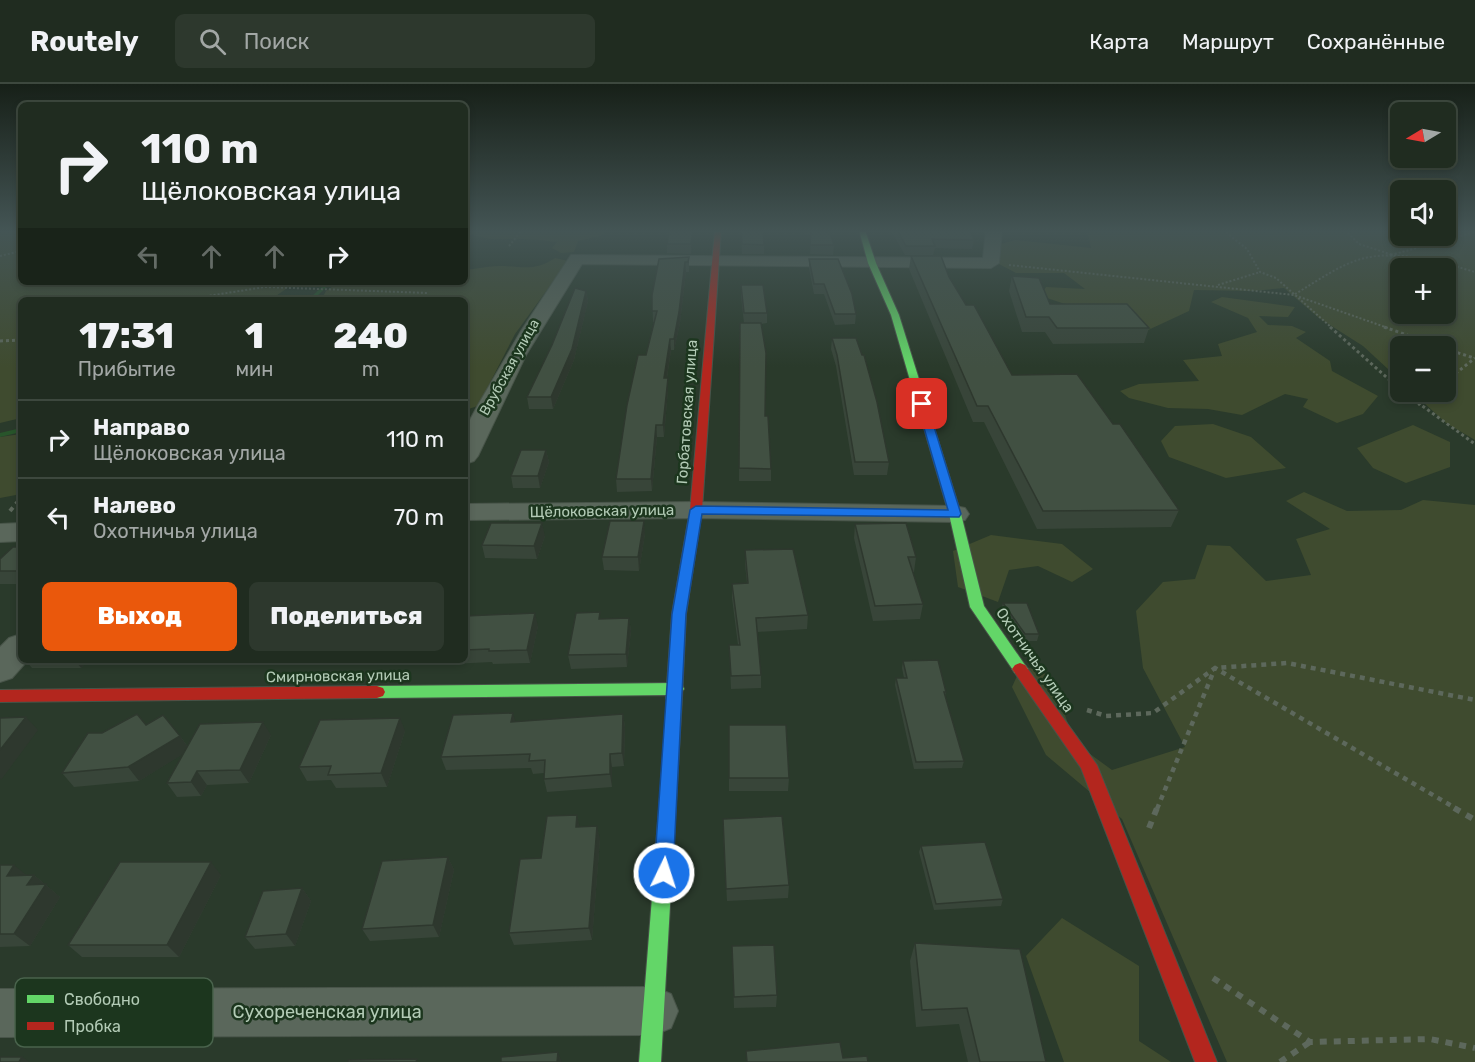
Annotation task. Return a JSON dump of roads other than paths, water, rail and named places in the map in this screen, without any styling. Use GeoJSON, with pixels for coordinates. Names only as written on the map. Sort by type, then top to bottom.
{"type":"FeatureCollection","features":[{"type":"Feature","properties":{"kind":"street","name":"Врубская улица"},"geometry":{"type":"LineString","coordinates":[[468,449],[480,420],[528,331],[566,276]]}},
{"type":"Feature","properties":{"kind":"street","name":"Горбатовская улица"},"geometry":{"type":"LineString","coordinates":[[650,1062],[676,689],[679,614],[696,510],[715,276]]}},
{"type":"Feature","properties":{"kind":"street","name":"Охотничья улица"},"geometry":{"type":"LineString","coordinates":[[878,276],[895,315],[955,514],[977,607],[1088,765],[1206,1062]]}},
{"type":"Feature","properties":{"kind":"street","name":"Щёлоковская улица"},"geometry":{"type":"LineString","coordinates":[[468,512],[696,510],[955,514]]}},
{"type":"Feature","properties":{"kind":"street"},"geometry":{"type":"LineString","coordinates":[[0,533],[18,532]]}},
{"type":"Feature","properties":{"kind":"street"},"geometry":{"type":"LineString","coordinates":[[0,669],[18,649]]}},
{"type":"Feature","properties":{"kind":"street","name":"Смирновская улица"},"geometry":{"type":"LineString","coordinates":[[0,696],[676,689]]}},
{"type":"Feature","properties":{"kind":"street","name":"Сухореченская улица"},"geometry":{"type":"LineString","coordinates":[[213,1012],[654,1011]]}},
{"type":"Feature","properties":{"kind":"street","name":"Сухореченская улица"},"geometry":{"type":"LineString","coordinates":[[0,1013],[15,1013]]}},
{"type":"Feature","properties":{"kind":"waterway"},"geometry":{"type":"LineString","coordinates":[[313,297],[327,285]]}},
{"type":"Feature","properties":{"kind":"waterway"},"geometry":{"type":"LineString","coordinates":[[0,435],[18,431]]}}]}
